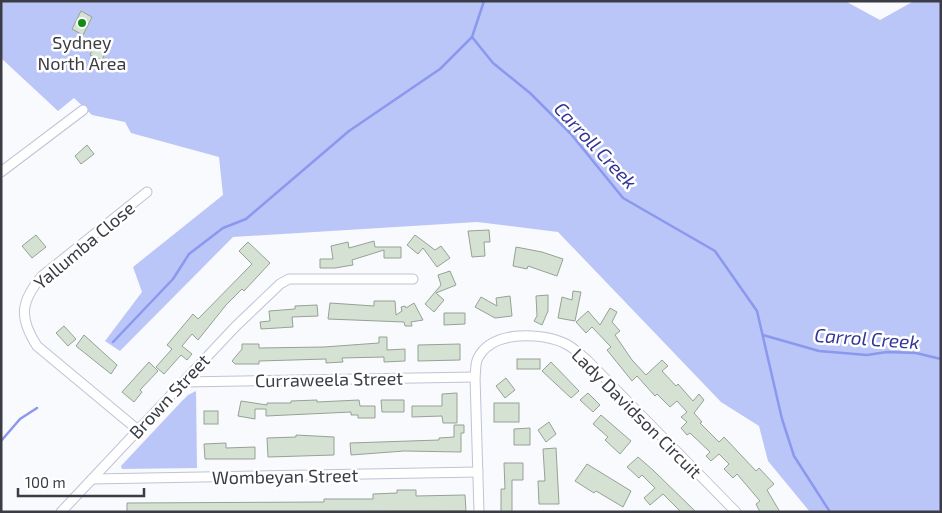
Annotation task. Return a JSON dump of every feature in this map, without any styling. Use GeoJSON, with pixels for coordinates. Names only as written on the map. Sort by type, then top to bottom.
{"type":"FeatureCollection","features":[{"type":"Feature","properties":{"kind":"street"},"geometry":{"type":"LineString","coordinates":[[1,172],[83,110]]}},
{"type":"Feature","properties":{"kind":"street","name":"Yallumba Close"},"geometry":{"type":"LineString","coordinates":[[138,430],[37,346],[26,329],[24,312],[30,291],[42,276],[147,192]]}},
{"type":"Feature","properties":{"kind":"street","name":"Brown Street"},"geometry":{"type":"LineString","coordinates":[[62,512],[234,327],[280,284],[289,279],[413,279]]}},
{"type":"Feature","properties":{"kind":"street","name":"Lady Davidson Circuit"},"geometry":{"type":"LineString","coordinates":[[479,512],[475,377],[477,358],[487,346],[500,339],[544,337],[566,344],[588,360],[736,512]]}},
{"type":"Feature","properties":{"kind":"street","name":"Curraweela Street"},"geometry":{"type":"LineString","coordinates":[[184,382],[475,377]]}},
{"type":"Feature","properties":{"kind":"street","name":"Wombeyan Street"},"geometry":{"type":"LineString","coordinates":[[92,479],[478,472]]}},
{"type":"Feature","properties":{"kind":"shaded area"},"geometry":{"type":"Polygon","coordinates":[[[1,1],[845,1],[880,20],[914,1],[941,1],[941,512],[810,512],[768,461],[759,426],[721,402],[558,232],[477,222],[233,237],[120,351],[105,341],[142,292],[133,267],[223,195],[219,157],[131,133],[125,122],[92,115],[74,98],[58,111],[1,58],[1,1]]]}},
{"type":"Feature","properties":{"kind":"shaded area"},"geometry":{"type":"Polygon","coordinates":[[[196,391],[197,468],[122,469],[121,466],[181,402],[188,395],[196,391]]]}},
{"type":"Feature","properties":{"kind":"building","name":"Sydney North Area"},"geometry":{"type":"Polygon","coordinates":[[[81,11],[92,17],[83,35],[72,29],[81,11]]]}},
{"type":"Feature","properties":{"kind":"building"},"geometry":{"type":"Polygon","coordinates":[[[95,44],[107,49],[102,60],[90,55],[95,44]]]}},
{"type":"Feature","properties":{"kind":"building"},"geometry":{"type":"Polygon","coordinates":[[[87,145],[94,154],[81,164],[75,156],[87,145]]]}},
{"type":"Feature","properties":{"kind":"building"},"geometry":{"type":"Polygon","coordinates":[[[489,230],[490,242],[484,242],[485,256],[472,257],[468,231],[489,230]]]}},
{"type":"Feature","properties":{"kind":"building"},"geometry":{"type":"Polygon","coordinates":[[[36,235],[46,247],[32,258],[22,246],[36,235]]]}},
{"type":"Feature","properties":{"kind":"building"},"geometry":{"type":"Polygon","coordinates":[[[415,235],[435,250],[441,246],[450,258],[437,267],[423,248],[418,254],[407,245],[415,235]]]}},
{"type":"Feature","properties":{"kind":"building"},"geometry":{"type":"Polygon","coordinates":[[[374,241],[375,247],[401,247],[401,258],[384,258],[384,250],[352,260],[353,265],[320,268],[320,259],[333,259],[331,246],[348,242],[349,248],[374,241]]]}},
{"type":"Feature","properties":{"kind":"building"},"geometry":{"type":"Polygon","coordinates":[[[248,242],[270,263],[244,291],[242,289],[226,305],[198,340],[192,334],[182,346],[192,354],[187,360],[181,355],[164,374],[156,367],[172,349],[167,345],[193,314],[198,319],[252,264],[239,251],[248,242]]]}},
{"type":"Feature","properties":{"kind":"building"},"geometry":{"type":"Polygon","coordinates":[[[516,247],[542,252],[563,259],[557,276],[528,266],[527,269],[513,266],[516,247]]]}},
{"type":"Feature","properties":{"kind":"building"},"geometry":{"type":"Polygon","coordinates":[[[450,271],[456,285],[436,293],[444,300],[434,312],[425,304],[441,285],[438,275],[450,271]]]}},
{"type":"Feature","properties":{"kind":"building"},"geometry":{"type":"Polygon","coordinates":[[[573,291],[581,292],[575,321],[558,318],[562,297],[572,300],[573,291]]]}},
{"type":"Feature","properties":{"kind":"building"},"geometry":{"type":"Polygon","coordinates":[[[548,295],[548,311],[542,325],[534,321],[537,316],[536,296],[548,295]]]}},
{"type":"Feature","properties":{"kind":"building"},"geometry":{"type":"Polygon","coordinates":[[[510,296],[512,316],[495,318],[475,307],[481,297],[497,306],[496,298],[510,296]]]}},
{"type":"Feature","properties":{"kind":"building"},"geometry":{"type":"Polygon","coordinates":[[[374,301],[395,301],[396,315],[402,311],[401,307],[405,306],[406,308],[414,303],[423,320],[411,322],[412,326],[405,326],[404,322],[328,319],[330,303],[374,306],[374,301]]]}},
{"type":"Feature","properties":{"kind":"building"},"geometry":{"type":"Polygon","coordinates":[[[317,305],[318,316],[292,317],[293,327],[261,329],[260,322],[270,321],[269,311],[295,309],[295,306],[317,305]]]}},
{"type":"Feature","properties":{"kind":"building"},"geometry":{"type":"Polygon","coordinates":[[[610,308],[617,312],[612,322],[620,331],[615,335],[632,360],[646,375],[662,360],[668,366],[662,371],[676,386],[678,384],[693,401],[699,394],[704,400],[694,413],[702,422],[700,423],[719,442],[724,437],[756,471],[759,468],[774,484],[767,490],[780,512],[760,512],[756,504],[760,501],[737,474],[733,478],[724,469],[729,464],[719,454],[711,461],[706,456],[710,452],[690,433],[687,435],[681,428],[687,422],[681,417],[687,412],[677,401],[670,407],[657,394],[655,396],[637,376],[632,381],[607,350],[611,347],[592,327],[586,333],[576,322],[588,311],[600,325],[610,308]]]}},
{"type":"Feature","properties":{"kind":"building"},"geometry":{"type":"Polygon","coordinates":[[[444,313],[465,313],[465,324],[444,325],[444,313]]]}},
{"type":"Feature","properties":{"kind":"building"},"geometry":{"type":"Polygon","coordinates":[[[64,326],[76,339],[68,346],[56,333],[64,326]]]}},
{"type":"Feature","properties":{"kind":"building"},"geometry":{"type":"Polygon","coordinates":[[[84,335],[117,365],[111,374],[76,346],[84,335]]]}},
{"type":"Feature","properties":{"kind":"building"},"geometry":{"type":"Polygon","coordinates":[[[379,337],[387,337],[387,350],[405,349],[405,361],[384,362],[384,357],[342,358],[343,362],[326,363],[326,359],[259,361],[259,364],[235,364],[232,361],[242,349],[242,344],[259,344],[259,348],[324,347],[379,343],[379,337]]]}},
{"type":"Feature","properties":{"kind":"building"},"geometry":{"type":"Polygon","coordinates":[[[460,344],[460,360],[418,361],[418,345],[460,344]]]}},
{"type":"Feature","properties":{"kind":"building"},"geometry":{"type":"Polygon","coordinates":[[[517,359],[540,359],[540,369],[517,369],[517,359]]]}},
{"type":"Feature","properties":{"kind":"building"},"geometry":{"type":"Polygon","coordinates":[[[149,362],[158,371],[140,390],[142,392],[134,402],[122,392],[149,362]]]}},
{"type":"Feature","properties":{"kind":"building"},"geometry":{"type":"Polygon","coordinates":[[[551,362],[579,391],[571,398],[542,371],[551,362]]]}},
{"type":"Feature","properties":{"kind":"building"},"geometry":{"type":"Polygon","coordinates":[[[506,378],[515,390],[505,398],[496,386],[506,378]]]}},
{"type":"Feature","properties":{"kind":"building"},"geometry":{"type":"Polygon","coordinates":[[[457,393],[457,423],[443,423],[442,416],[412,417],[412,406],[442,406],[442,394],[457,393]]]}},
{"type":"Feature","properties":{"kind":"building"},"geometry":{"type":"Polygon","coordinates":[[[588,393],[600,405],[593,412],[580,400],[588,393]]]}},
{"type":"Feature","properties":{"kind":"building"},"geometry":{"type":"Polygon","coordinates":[[[317,400],[317,402],[359,400],[360,406],[375,406],[375,418],[358,418],[358,415],[351,415],[351,412],[266,416],[266,409],[255,409],[255,419],[238,416],[241,401],[267,405],[267,403],[317,400]]]}},
{"type":"Feature","properties":{"kind":"building"},"geometry":{"type":"Polygon","coordinates":[[[381,400],[404,400],[404,412],[382,412],[381,400]]]}},
{"type":"Feature","properties":{"kind":"building"},"geometry":{"type":"Polygon","coordinates":[[[494,403],[519,403],[519,422],[494,422],[494,403]]]}},
{"type":"Feature","properties":{"kind":"building"},"geometry":{"type":"Polygon","coordinates":[[[204,411],[218,411],[218,424],[204,424],[204,411]]]}},
{"type":"Feature","properties":{"kind":"building"},"geometry":{"type":"Polygon","coordinates":[[[601,415],[631,441],[620,454],[605,440],[608,437],[593,424],[601,415]]]}},
{"type":"Feature","properties":{"kind":"building"},"geometry":{"type":"Polygon","coordinates":[[[549,422],[556,434],[546,442],[538,430],[549,422]]]}},
{"type":"Feature","properties":{"kind":"building"},"geometry":{"type":"Polygon","coordinates":[[[454,425],[464,425],[464,433],[461,433],[461,452],[404,451],[351,455],[350,443],[439,440],[439,438],[454,437],[454,425]]]}},
{"type":"Feature","properties":{"kind":"building"},"geometry":{"type":"Polygon","coordinates":[[[530,428],[530,445],[514,445],[514,429],[530,428]]]}},
{"type":"Feature","properties":{"kind":"building"},"geometry":{"type":"Polygon","coordinates":[[[296,435],[334,437],[334,455],[268,457],[267,438],[296,437],[296,435]]]}},
{"type":"Feature","properties":{"kind":"building"},"geometry":{"type":"Polygon","coordinates":[[[226,443],[226,448],[255,447],[255,459],[205,459],[204,444],[226,443]]]}},
{"type":"Feature","properties":{"kind":"building"},"geometry":{"type":"Polygon","coordinates":[[[556,448],[559,504],[539,504],[538,481],[545,481],[543,449],[556,448]]]}},
{"type":"Feature","properties":{"kind":"building"},"geometry":{"type":"Polygon","coordinates":[[[638,457],[696,512],[681,512],[663,494],[650,505],[644,498],[655,488],[642,475],[639,478],[627,467],[638,457]]]}},
{"type":"Feature","properties":{"kind":"building"},"geometry":{"type":"Polygon","coordinates":[[[504,463],[523,463],[523,480],[512,480],[512,512],[501,512],[501,489],[505,489],[504,463]]]}},
{"type":"Feature","properties":{"kind":"building"},"geometry":{"type":"Polygon","coordinates":[[[587,464],[631,491],[623,507],[596,491],[594,493],[575,481],[587,464]]]}},
{"type":"Feature","properties":{"kind":"building"},"geometry":{"type":"Polygon","coordinates":[[[397,490],[416,490],[416,496],[465,495],[466,511],[127,512],[127,503],[324,502],[324,499],[373,499],[373,494],[397,493],[397,490]]]}},
{"type":"Feature","properties":{"kind":"waterway","name":"Carroll Creek"},"geometry":{"type":"LineString","coordinates":[[484,1],[472,37],[493,63],[530,93],[571,134],[623,198],[715,251],[757,311],[782,419],[794,456],[830,512]]}},
{"type":"Feature","properties":{"kind":"waterway"},"geometry":{"type":"LineString","coordinates":[[113,342],[173,279],[189,254],[223,228],[246,219],[349,131],[440,69],[472,37]]}},
{"type":"Feature","properties":{"kind":"waterway","name":"Carrol Creek"},"geometry":{"type":"LineString","coordinates":[[763,335],[819,351],[867,355],[887,352],[916,353],[941,359]]}},
{"type":"Feature","properties":{"kind":"waterway"},"geometry":{"type":"LineString","coordinates":[[1,441],[20,419],[37,408]]}},
{"type":"Feature","properties":{"kind":"place","name":"Sydney North Area"},"geometry":{"type":"Point","coordinates":[82,23]}}]}
